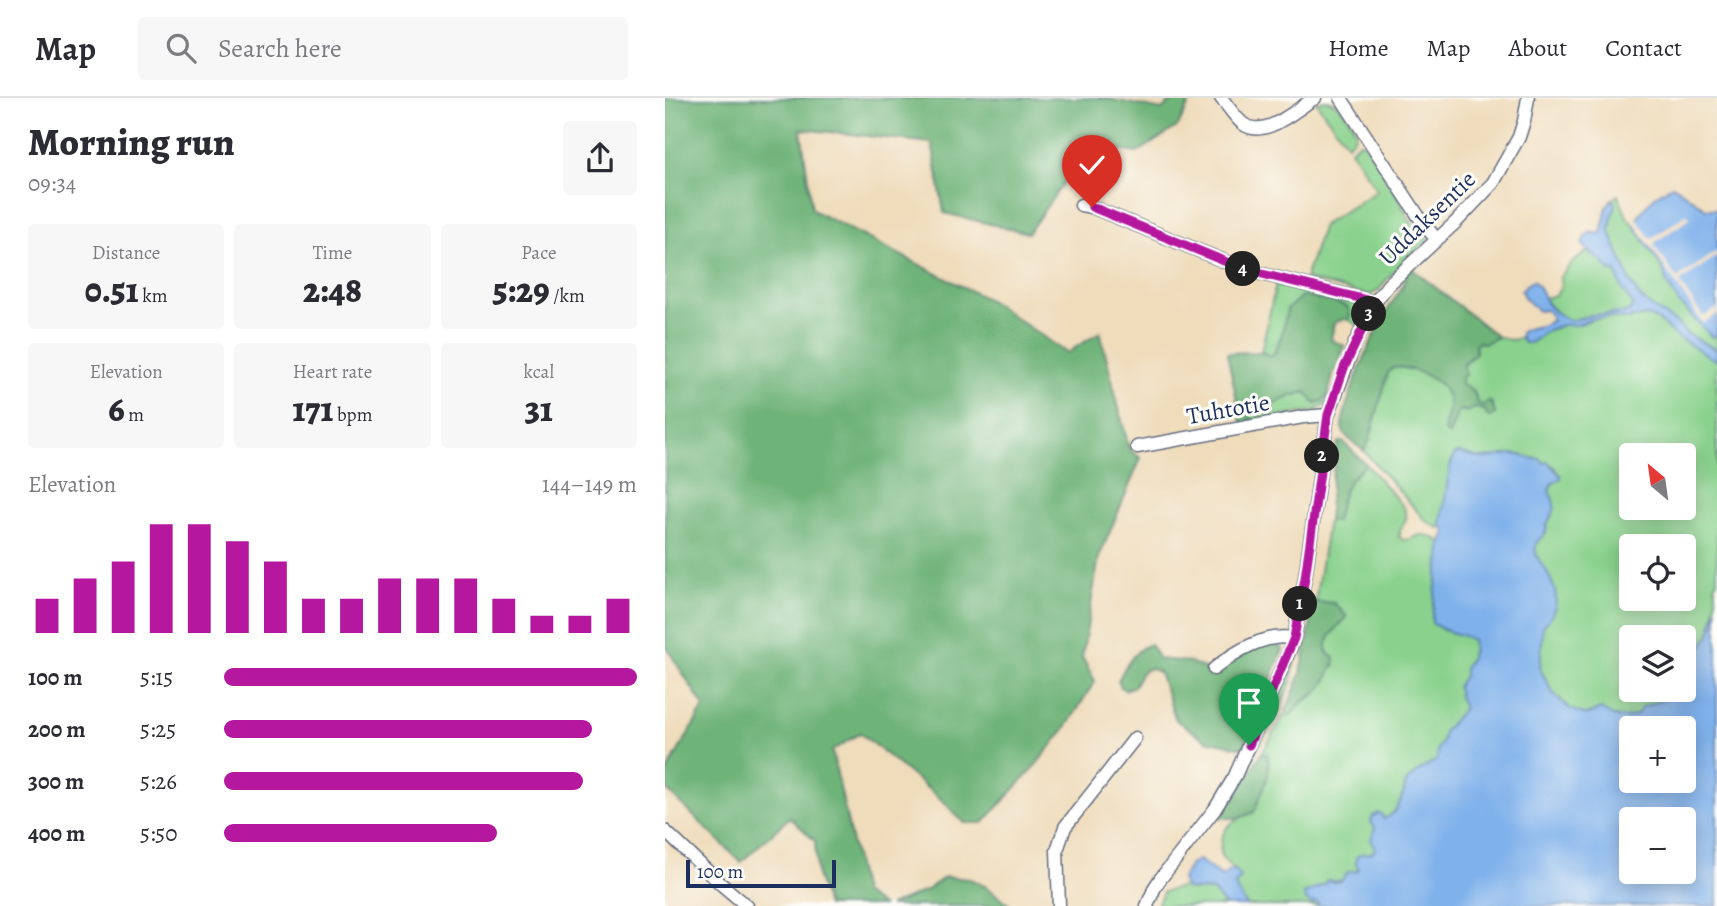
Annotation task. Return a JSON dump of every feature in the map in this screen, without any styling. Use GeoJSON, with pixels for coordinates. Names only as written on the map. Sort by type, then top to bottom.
{"type":"FeatureCollection","features":[{"type":"Feature","properties":{"kind":"street"},"geometry":{"type":"LineString","coordinates":[[1221,98],[1243,124],[1260,129],[1273,125],[1315,98]]}},
{"type":"Feature","properties":{"kind":"street"},"geometry":{"type":"LineString","coordinates":[[1341,98],[1436,239]]}},
{"type":"Feature","properties":{"kind":"street","name":"Uddaksentie"},"geometry":{"type":"LineString","coordinates":[[1147,906],[1154,887],[1215,809],[1235,776],[1294,638],[1328,415],[1344,368],[1375,302],[1388,285],[1466,213],[1493,183],[1519,137],[1528,98]]}},
{"type":"Feature","properties":{"kind":"street"},"geometry":{"type":"LineString","coordinates":[[1081,205],[1092,207],[1246,270],[1375,302]]}},
{"type":"Feature","properties":{"kind":"street","name":"Tuhtotie"},"geometry":{"type":"LineString","coordinates":[[1137,447],[1303,417],[1328,415]]}},
{"type":"Feature","properties":{"kind":"street"},"geometry":{"type":"LineString","coordinates":[[1214,669],[1232,655],[1252,645],[1277,637],[1294,638]]}},
{"type":"Feature","properties":{"kind":"street"},"geometry":{"type":"LineString","coordinates":[[1059,906],[1057,850],[1065,827],[1135,738]]}},
{"type":"Feature","properties":{"kind":"street"},"geometry":{"type":"LineString","coordinates":[[665,831],[747,906]]}},
{"type":"Feature","properties":{"kind":"green space"},"geometry":{"type":"Polygon","coordinates":[[[665,98],[1105,98],[1162,110],[1174,98],[1192,98],[1178,126],[1137,153],[1081,144],[1066,179],[1028,233],[944,213],[932,143],[801,129],[812,210],[991,301],[1067,353],[1100,332],[1129,449],[1141,458],[1099,557],[1082,657],[1095,681],[1065,729],[983,823],[964,823],[943,801],[860,733],[832,751],[863,893],[882,906],[827,906],[817,875],[815,841],[790,817],[741,862],[665,788],[665,774],[704,707],[665,645],[665,98]]]}},
{"type":"Feature","properties":{"kind":"green space"},"geometry":{"type":"Polygon","coordinates":[[[1326,100],[1341,108],[1356,131],[1354,138],[1347,144],[1316,102],[1326,100]]]}},
{"type":"Feature","properties":{"kind":"green space"},"geometry":{"type":"Polygon","coordinates":[[[1362,142],[1394,190],[1409,219],[1423,237],[1428,236],[1429,239],[1394,271],[1378,291],[1367,295],[1305,279],[1323,225],[1377,191],[1351,150],[1362,142]]]}},
{"type":"Feature","properties":{"kind":"green space"},"geometry":{"type":"Polygon","coordinates":[[[1618,195],[1627,217],[1663,269],[1667,284],[1712,337],[1717,335],[1717,350],[1687,334],[1677,323],[1639,296],[1610,232],[1614,201],[1611,200],[1618,195]]]}},
{"type":"Feature","properties":{"kind":"green space"},"geometry":{"type":"Polygon","coordinates":[[[1588,251],[1609,270],[1615,271],[1633,305],[1630,311],[1592,315],[1571,321],[1555,312],[1544,298],[1556,295],[1561,287],[1560,277],[1588,251]]]}},
{"type":"Feature","properties":{"kind":"green space"},"geometry":{"type":"Polygon","coordinates":[[[1411,268],[1498,337],[1485,343],[1478,342],[1475,346],[1476,353],[1463,366],[1466,374],[1461,378],[1461,385],[1472,391],[1477,402],[1483,406],[1488,401],[1492,403],[1495,414],[1487,416],[1485,410],[1478,408],[1468,412],[1458,411],[1449,435],[1444,430],[1449,402],[1442,387],[1418,372],[1392,368],[1388,373],[1364,451],[1343,431],[1344,414],[1357,376],[1383,317],[1411,268]]]}},
{"type":"Feature","properties":{"kind":"green space"},"geometry":{"type":"Polygon","coordinates":[[[1276,284],[1359,304],[1362,312],[1360,320],[1357,325],[1349,320],[1350,315],[1282,334],[1273,357],[1261,352],[1276,284]]]}},
{"type":"Feature","properties":{"kind":"green space"},"geometry":{"type":"Polygon","coordinates":[[[1302,296],[1348,307],[1349,320],[1334,323],[1331,340],[1345,346],[1328,395],[1322,401],[1314,403],[1306,392],[1272,405],[1258,406],[1251,413],[1251,421],[1242,424],[1227,353],[1261,352],[1273,356],[1282,334],[1287,309],[1302,296]]]}},
{"type":"Feature","properties":{"kind":"green space"},"geometry":{"type":"Polygon","coordinates":[[[1647,316],[1658,320],[1674,335],[1717,361],[1717,580],[1712,624],[1717,629],[1699,725],[1696,724],[1696,716],[1586,715],[1570,709],[1553,693],[1535,659],[1536,542],[1546,533],[1553,503],[1549,491],[1551,485],[1560,479],[1555,468],[1548,463],[1520,455],[1483,458],[1463,453],[1455,454],[1450,466],[1442,527],[1438,528],[1425,520],[1364,451],[1388,373],[1392,368],[1418,372],[1442,387],[1447,394],[1449,405],[1444,430],[1450,434],[1457,411],[1478,408],[1495,413],[1492,403],[1484,406],[1477,402],[1475,393],[1467,386],[1461,385],[1464,367],[1476,353],[1475,346],[1479,342],[1485,343],[1498,337],[1512,340],[1520,337],[1524,343],[1530,343],[1548,330],[1562,325],[1578,325],[1591,319],[1627,319],[1647,316]]]}},
{"type":"Feature","properties":{"kind":"green space"},"geometry":{"type":"Polygon","coordinates":[[[1306,392],[1315,403],[1328,395],[1327,404],[1314,411],[1251,421],[1251,413],[1258,406],[1272,405],[1306,392]]]}},
{"type":"Feature","properties":{"kind":"green space"},"geometry":{"type":"Polygon","coordinates":[[[1338,442],[1343,442],[1366,464],[1348,482],[1336,522],[1328,520],[1338,442]]]}},
{"type":"Feature","properties":{"kind":"green space"},"geometry":{"type":"Polygon","coordinates":[[[1366,464],[1403,506],[1406,519],[1399,537],[1405,540],[1425,535],[1442,542],[1433,623],[1443,630],[1465,636],[1480,646],[1471,906],[1427,906],[1371,854],[1361,854],[1359,869],[1340,880],[1328,880],[1304,894],[1312,904],[1316,901],[1318,906],[1247,906],[1235,885],[1240,878],[1221,857],[1221,840],[1232,823],[1254,812],[1267,754],[1261,754],[1285,714],[1289,716],[1300,704],[1316,694],[1335,665],[1327,650],[1328,639],[1347,617],[1334,603],[1315,602],[1328,520],[1336,521],[1348,482],[1366,464]]]}},
{"type":"Feature","properties":{"kind":"green space"},"geometry":{"type":"Polygon","coordinates":[[[1315,602],[1334,603],[1347,617],[1327,643],[1327,653],[1335,658],[1326,680],[1321,688],[1301,703],[1289,717],[1285,714],[1301,673],[1315,602]]]}},
{"type":"Feature","properties":{"kind":"green space"},"geometry":{"type":"Polygon","coordinates":[[[1150,644],[1159,659],[1190,662],[1215,673],[1258,646],[1276,645],[1283,649],[1243,748],[1206,740],[1176,720],[1159,672],[1150,668],[1142,672],[1134,686],[1125,690],[1121,687],[1118,681],[1127,664],[1139,650],[1150,644]]]}},
{"type":"Feature","properties":{"kind":"green space"},"geometry":{"type":"Polygon","coordinates":[[[1293,652],[1296,655],[1291,682],[1278,713],[1237,780],[1275,700],[1293,652]]]}},
{"type":"Feature","properties":{"kind":"green space"},"geometry":{"type":"Polygon","coordinates":[[[1261,754],[1267,754],[1268,769],[1254,812],[1239,818],[1220,818],[1236,795],[1261,754]]]}},
{"type":"Feature","properties":{"kind":"green space"},"geometry":{"type":"Polygon","coordinates":[[[945,877],[970,879],[987,887],[1011,906],[889,906],[925,891],[945,877]]]}},
{"type":"Feature","properties":{"kind":"green space"},"geometry":{"type":"Polygon","coordinates":[[[1184,886],[1187,889],[1213,891],[1226,906],[1157,906],[1163,892],[1184,886]]]}},
{"type":"Feature","properties":{"kind":"water"},"geometry":{"type":"Polygon","coordinates":[[[1673,185],[1706,209],[1717,209],[1717,335],[1712,337],[1680,304],[1667,284],[1663,269],[1634,225],[1655,196],[1673,185]]]}},
{"type":"Feature","properties":{"kind":"water"},"geometry":{"type":"Polygon","coordinates":[[[1611,200],[1616,204],[1610,232],[1639,296],[1677,323],[1687,334],[1717,350],[1717,361],[1674,335],[1658,320],[1647,316],[1591,319],[1578,325],[1562,325],[1548,330],[1530,343],[1524,343],[1520,337],[1522,331],[1545,325],[1552,320],[1546,310],[1538,311],[1521,291],[1533,281],[1550,308],[1571,321],[1592,315],[1630,311],[1633,305],[1615,271],[1609,270],[1582,244],[1591,232],[1601,233],[1611,200]]]}},
{"type":"Feature","properties":{"kind":"water"},"geometry":{"type":"Polygon","coordinates":[[[1460,453],[1483,458],[1518,454],[1548,462],[1561,476],[1551,484],[1549,491],[1554,511],[1546,533],[1536,543],[1536,554],[1552,581],[1556,595],[1553,614],[1543,626],[1540,669],[1553,693],[1570,709],[1586,715],[1601,709],[1619,718],[1619,793],[1696,793],[1696,716],[1633,716],[1638,714],[1642,707],[1657,702],[1696,702],[1696,647],[1702,646],[1710,634],[1717,609],[1717,906],[1318,906],[1316,902],[1312,904],[1306,900],[1304,894],[1325,884],[1327,880],[1341,881],[1347,873],[1359,869],[1356,857],[1371,853],[1375,849],[1371,839],[1375,828],[1371,822],[1373,816],[1379,813],[1383,819],[1393,813],[1408,780],[1437,760],[1444,731],[1464,708],[1457,687],[1471,657],[1472,640],[1432,623],[1442,542],[1446,532],[1441,524],[1450,466],[1455,454],[1460,453]]]}},
{"type":"Feature","properties":{"kind":"water"},"geometry":{"type":"Polygon","coordinates":[[[1199,860],[1221,876],[1235,870],[1241,878],[1235,884],[1237,890],[1247,906],[1226,906],[1213,891],[1187,889],[1182,879],[1189,867],[1199,860]]]}},
{"type":"Feature","properties":{"kind":"pier"},"geometry":{"type":"Polygon","coordinates":[[[1687,214],[1690,218],[1653,244],[1677,279],[1717,251],[1717,256],[1679,282],[1703,317],[1717,308],[1717,314],[1703,323],[1633,221],[1637,219],[1651,239],[1687,214]]]}},
{"type":"Feature","properties":{"kind":"route"},"geometry":{"type":"LineString","coordinates":[[1092,207],[1246,270],[1375,302],[1344,368],[1328,415],[1294,638],[1249,745]]}}]}
